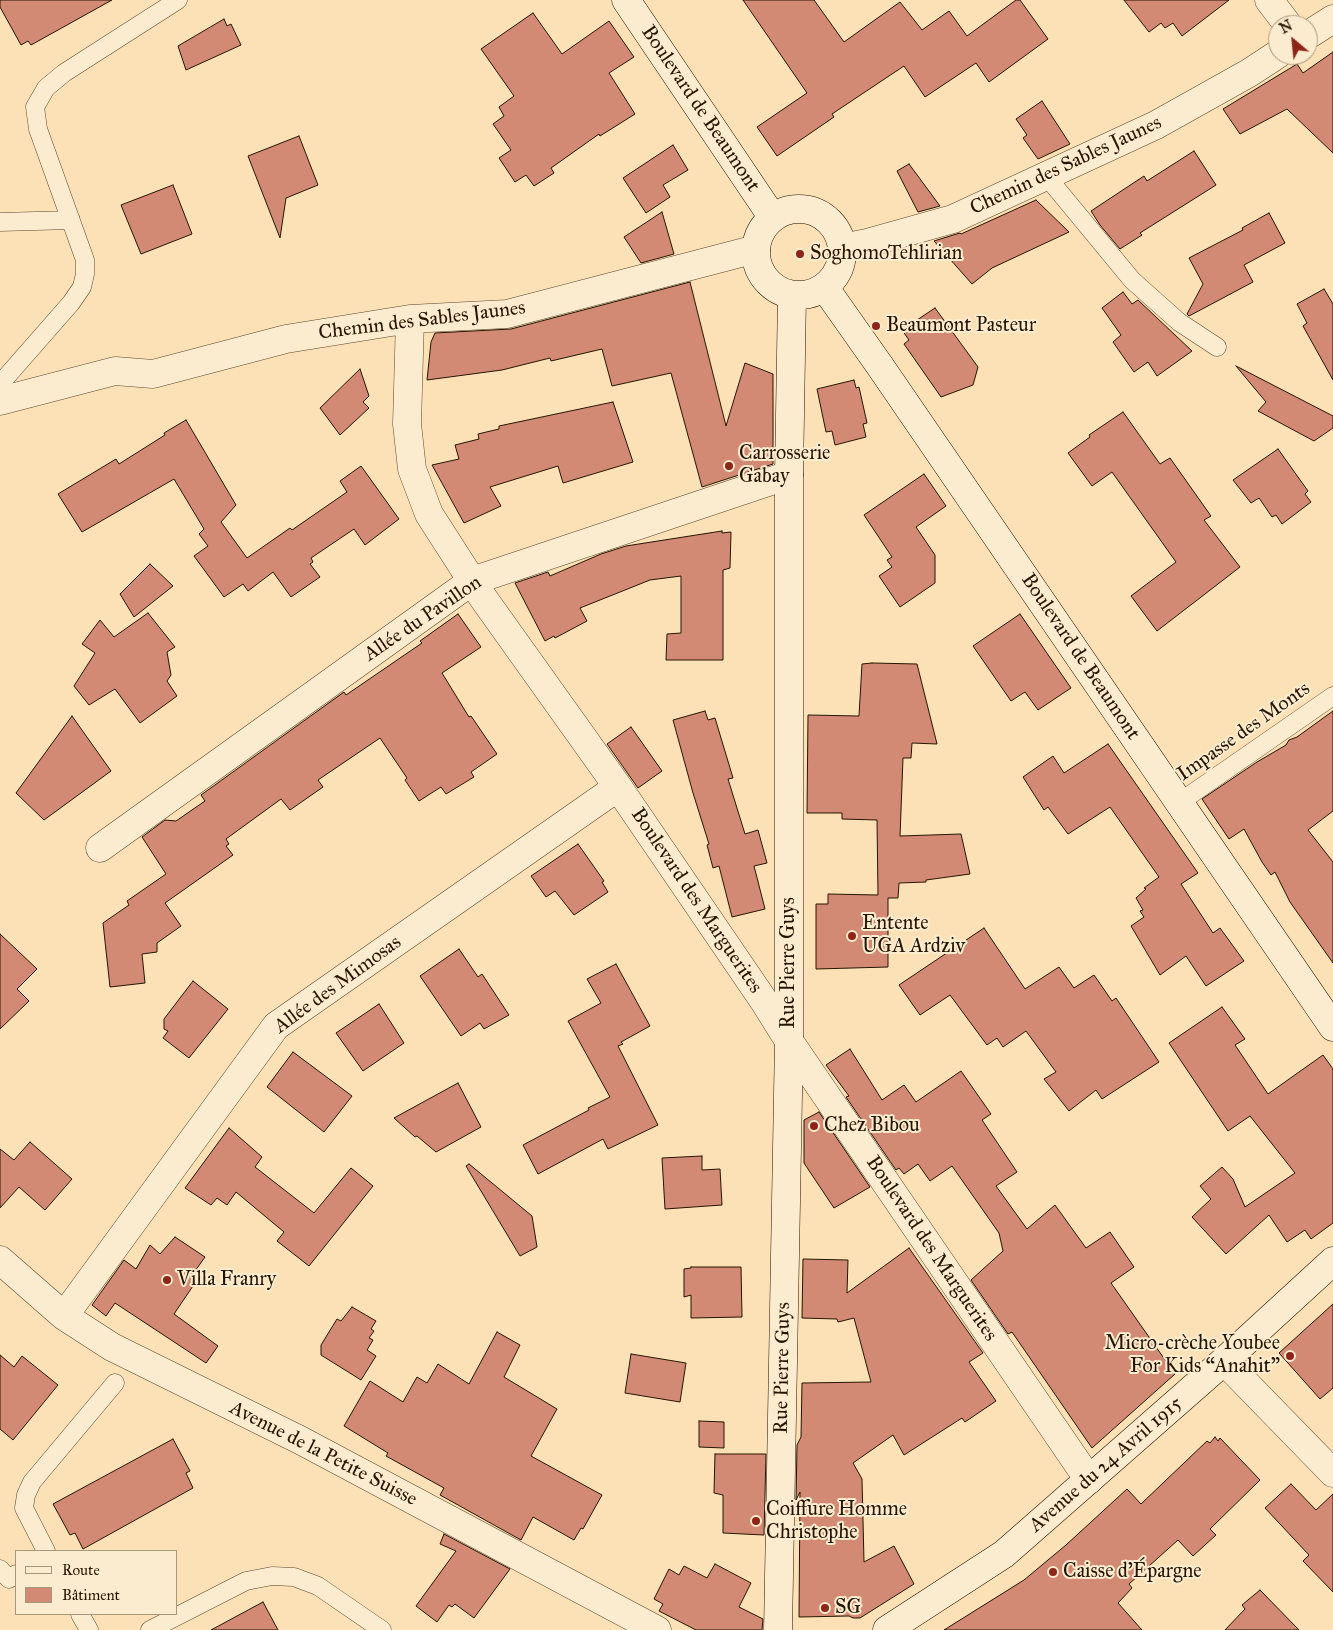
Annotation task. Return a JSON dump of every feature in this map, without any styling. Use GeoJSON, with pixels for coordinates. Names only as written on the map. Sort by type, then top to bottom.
{"type":"FeatureCollection","features":[{"type":"Feature","properties":{"kind":"street","name":"Boulevard de Beaumont"},"geometry":{"type":"LineString","coordinates":[[626,0],[774,218]]}},
{"type":"Feature","properties":{"kind":"street"},"geometry":{"type":"LineString","coordinates":[[1269,0],[1280,15]]}},
{"type":"Feature","properties":{"kind":"street"},"geometry":{"type":"LineString","coordinates":[[1318,29],[1333,19]]}},
{"type":"Feature","properties":{"kind":"street","name":"Chemin des Sables Jaunes"},"geometry":{"type":"LineString","coordinates":[[842,248],[953,219],[1156,125],[1268,61]]}},
{"type":"Feature","properties":{"kind":"street"},"geometry":{"type":"LineString","coordinates":[[802,209],[817,213],[829,221],[838,233],[842,248],[839,270],[825,288],[809,294],[792,295],[777,289],[765,279],[758,265],[756,249],[758,237],[764,226],[787,210],[802,209]]}},
{"type":"Feature","properties":{"kind":"street","name":"Chemin des Sables Jaunes"},"geometry":{"type":"LineString","coordinates":[[0,401],[115,371],[154,374],[286,339],[410,319],[507,314],[756,249]]}},
{"type":"Feature","properties":{"kind":"street","name":"Boulevard de Beaumont"},"geometry":{"type":"LineString","coordinates":[[825,288],[1333,1027]]}},
{"type":"Feature","properties":{"kind":"street","name":"Rue Pierre Guys"},"geometry":{"type":"LineString","coordinates":[[778,1630],[788,1041],[789,475],[792,295]]}},
{"type":"Feature","properties":{"kind":"street","name":"Boulevard des Marguerites"},"geometry":{"type":"LineString","coordinates":[[410,319],[407,424],[412,468],[428,514],[472,581],[618,787],[764,1001],[788,1041],[1089,1480]]}},
{"type":"Feature","properties":{"kind":"street","name":"Allée du Pavillon"},"geometry":{"type":"LineString","coordinates":[[100,848],[472,581],[789,475]]}},
{"type":"Feature","properties":{"kind":"street","name":"Allée des Mimosas"},"geometry":{"type":"LineString","coordinates":[[64,1316],[276,1026],[618,787]]}},
{"type":"Feature","properties":{"kind":"street","name":"Avenue de la Petite Suisse"},"geometry":{"type":"LineString","coordinates":[[0,1260],[64,1316],[112,1347],[300,1440],[657,1630]]}},
{"type":"Feature","properties":{"kind":"street","name":"Avenue du 24 Avril 1915"},"geometry":{"type":"LineString","coordinates":[[888,1630],[1004,1554],[1224,1361],[1333,1262]]}},
{"type":"Feature","properties":{"kind":"street"},"geometry":{"type":"LineString","coordinates":[[1224,1361],[1333,1474]]}},
{"type":"Feature","properties":{"kind":"lane"},"geometry":{"type":"LineString","coordinates":[[0,384],[71,303],[82,287],[85,274],[85,260],[38,129],[35,107],[46,88],[64,74],[178,0]]}},
{"type":"Feature","properties":{"kind":"lane"},"geometry":{"type":"LineString","coordinates":[[1047,177],[1132,280],[1179,322],[1217,347]]}},
{"type":"Feature","properties":{"kind":"lane"},"geometry":{"type":"LineString","coordinates":[[0,222],[71,220]]}},
{"type":"Feature","properties":{"kind":"lane","name":"Impasse des Monts"},"geometry":{"type":"LineString","coordinates":[[1180,802],[1333,696]]}},
{"type":"Feature","properties":{"kind":"lane"},"geometry":{"type":"LineString","coordinates":[[45,1550],[24,1508],[26,1495],[32,1482],[115,1383]]}},
{"type":"Feature","properties":{"kind":"lane"},"geometry":{"type":"LineString","coordinates":[[150,1630],[246,1581],[272,1576],[294,1577],[318,1586],[382,1630]]}},
{"type":"Feature","properties":{"kind":"lane"},"geometry":{"type":"LineString","coordinates":[[81,1615],[89,1630]]}},
{"type":"Feature","properties":{"kind":"building"},"geometry":{"type":"Polygon","coordinates":[[[0,0],[112,0],[31,45],[28,41],[21,45],[0,7],[0,0]]]}},
{"type":"Feature","properties":{"kind":"building"},"geometry":{"type":"Polygon","coordinates":[[[743,0],[814,0],[844,42],[900,2],[922,30],[949,11],[967,36],[1016,0],[1020,0],[1048,39],[989,82],[976,63],[925,97],[904,66],[832,114],[834,117],[777,156],[757,127],[807,93],[743,0]]]}},
{"type":"Feature","properties":{"kind":"building"},"geometry":{"type":"Polygon","coordinates":[[[1124,0],[1229,0],[1182,36],[1173,23],[1165,28],[1161,23],[1149,32],[1124,0]]]}},
{"type":"Feature","properties":{"kind":"building"},"geometry":{"type":"Polygon","coordinates":[[[533,13],[562,54],[609,21],[634,57],[609,73],[635,114],[600,136],[599,134],[551,168],[554,173],[534,186],[526,175],[515,182],[499,158],[511,150],[493,124],[504,116],[499,107],[514,96],[481,49],[533,13]]]}},
{"type":"Feature","properties":{"kind":"building"},"geometry":{"type":"Polygon","coordinates":[[[224,19],[227,26],[231,24],[241,45],[186,70],[178,46],[224,19]]]}},
{"type":"Feature","properties":{"kind":"building"},"geometry":{"type":"Polygon","coordinates":[[[1333,52],[1333,153],[1287,109],[1240,134],[1223,109],[1295,65],[1298,65],[1303,73],[1314,65],[1318,65],[1318,62],[1333,52]]]}},
{"type":"Feature","properties":{"kind":"building"},"geometry":{"type":"Polygon","coordinates":[[[1042,101],[1070,144],[1038,159],[1023,138],[1027,135],[1016,119],[1042,101]]]}},
{"type":"Feature","properties":{"kind":"building"},"geometry":{"type":"Polygon","coordinates":[[[299,136],[318,185],[286,198],[280,238],[248,156],[299,136]]]}},
{"type":"Feature","properties":{"kind":"building"},"geometry":{"type":"Polygon","coordinates":[[[673,145],[688,170],[663,185],[670,197],[646,213],[623,178],[673,145]]]}},
{"type":"Feature","properties":{"kind":"building"},"geometry":{"type":"Polygon","coordinates":[[[1194,151],[1216,185],[1140,233],[1142,235],[1120,249],[1091,211],[1144,176],[1147,181],[1194,151]]]}},
{"type":"Feature","properties":{"kind":"building"},"geometry":{"type":"Polygon","coordinates":[[[909,164],[940,206],[918,212],[897,171],[909,164]]]}},
{"type":"Feature","properties":{"kind":"building"},"geometry":{"type":"Polygon","coordinates":[[[173,185],[192,234],[141,254],[121,205],[173,185]]]}},
{"type":"Feature","properties":{"kind":"building"},"geometry":{"type":"Polygon","coordinates":[[[1036,200],[1069,232],[992,268],[972,284],[934,241],[961,234],[1036,200]]]}},
{"type":"Feature","properties":{"kind":"building"},"geometry":{"type":"Polygon","coordinates":[[[662,212],[674,254],[641,263],[624,237],[662,212]]]}},
{"type":"Feature","properties":{"kind":"building"},"geometry":{"type":"Polygon","coordinates":[[[1269,213],[1285,243],[1244,265],[1253,282],[1189,316],[1187,314],[1203,284],[1189,258],[1243,230],[1242,228],[1269,213]]]}},
{"type":"Feature","properties":{"kind":"building"},"geometry":{"type":"Polygon","coordinates":[[[690,282],[726,426],[745,363],[773,374],[773,464],[702,487],[671,373],[612,386],[602,349],[551,361],[550,358],[502,370],[427,380],[431,342],[435,333],[511,329],[690,282]]]}},
{"type":"Feature","properties":{"kind":"building"},"geometry":{"type":"Polygon","coordinates":[[[1324,289],[1333,304],[1333,380],[1303,326],[1307,323],[1297,304],[1324,289]]]}},
{"type":"Feature","properties":{"kind":"building"},"geometry":{"type":"Polygon","coordinates":[[[1123,292],[1132,304],[1138,300],[1192,351],[1157,376],[1148,362],[1134,372],[1113,342],[1121,335],[1102,308],[1123,292]]]}},
{"type":"Feature","properties":{"kind":"building"},"geometry":{"type":"Polygon","coordinates":[[[935,308],[978,367],[973,385],[941,397],[904,344],[909,340],[902,330],[935,308]]]}},
{"type":"Feature","properties":{"kind":"building"},"geometry":{"type":"Polygon","coordinates":[[[1236,366],[1333,416],[1333,428],[1314,441],[1258,411],[1266,402],[1236,366]]]}},
{"type":"Feature","properties":{"kind":"building"},"geometry":{"type":"Polygon","coordinates":[[[360,369],[369,396],[363,402],[369,408],[340,435],[320,408],[360,369]]]}},
{"type":"Feature","properties":{"kind":"building"},"geometry":{"type":"Polygon","coordinates":[[[854,380],[856,388],[859,387],[867,423],[863,424],[866,437],[835,445],[832,431],[826,432],[817,389],[854,380]]]}},
{"type":"Feature","properties":{"kind":"building"},"geometry":{"type":"Polygon","coordinates":[[[613,402],[633,462],[563,483],[558,466],[490,487],[501,506],[464,523],[432,465],[459,459],[455,445],[479,439],[478,434],[499,429],[499,426],[613,402]]]}},
{"type":"Feature","properties":{"kind":"building"},"geometry":{"type":"Polygon","coordinates":[[[1123,412],[1160,464],[1170,458],[1211,516],[1204,520],[1240,567],[1157,631],[1131,596],[1176,562],[1112,472],[1092,486],[1068,453],[1090,437],[1089,435],[1123,412]]]}},
{"type":"Feature","properties":{"kind":"building"},"geometry":{"type":"Polygon","coordinates":[[[186,420],[236,505],[221,522],[247,558],[347,492],[340,481],[361,466],[399,519],[365,545],[354,529],[311,558],[313,562],[310,564],[320,577],[291,597],[273,572],[248,591],[243,584],[224,597],[194,556],[208,546],[199,534],[204,529],[174,479],[82,532],[58,494],[116,459],[119,464],[186,420]]]}},
{"type":"Feature","properties":{"kind":"building"},"geometry":{"type":"Polygon","coordinates":[[[1278,449],[1308,491],[1305,494],[1311,502],[1282,524],[1276,515],[1272,517],[1259,498],[1251,503],[1233,480],[1278,449]]]}},
{"type":"Feature","properties":{"kind":"building"},"geometry":{"type":"Polygon","coordinates":[[[924,474],[946,506],[916,527],[935,555],[935,583],[900,607],[879,576],[892,567],[887,560],[892,557],[864,515],[924,474]]]}},
{"type":"Feature","properties":{"kind":"building"},"geometry":{"type":"Polygon","coordinates":[[[722,531],[722,533],[731,532],[730,568],[723,570],[723,660],[666,660],[667,634],[681,633],[681,576],[650,580],[580,608],[587,621],[555,638],[554,636],[545,641],[515,583],[548,572],[550,576],[601,554],[626,546],[722,531]]]}},
{"type":"Feature","properties":{"kind":"building"},"geometry":{"type":"Polygon","coordinates":[[[150,564],[173,586],[134,617],[120,594],[150,564]]]}},
{"type":"Feature","properties":{"kind":"building"},"geometry":{"type":"Polygon","coordinates":[[[148,613],[175,647],[167,652],[171,675],[167,681],[177,696],[140,723],[115,689],[89,705],[74,686],[95,653],[82,644],[100,620],[114,637],[148,613]]]}},
{"type":"Feature","properties":{"kind":"building"},"geometry":{"type":"Polygon","coordinates":[[[458,614],[481,647],[442,673],[469,717],[471,716],[497,754],[471,772],[474,777],[446,794],[441,787],[419,801],[405,780],[407,778],[380,738],[318,780],[323,787],[290,810],[281,799],[226,839],[229,844],[226,846],[233,855],[165,903],[181,926],[157,943],[157,952],[142,954],[145,983],[110,987],[103,923],[129,905],[127,901],[166,874],[142,837],[165,820],[176,821],[205,801],[201,795],[344,692],[346,695],[422,643],[420,641],[458,614]]]}},
{"type":"Feature","properties":{"kind":"building"},"geometry":{"type":"Polygon","coordinates":[[[1020,614],[1071,688],[1038,710],[1025,692],[1011,701],[973,646],[1020,614]]]}},
{"type":"Feature","properties":{"kind":"building"},"geometry":{"type":"Polygon","coordinates":[[[862,664],[917,664],[937,744],[912,743],[911,758],[903,758],[900,836],[961,834],[970,874],[926,880],[926,882],[899,883],[898,898],[888,898],[888,967],[816,969],[816,904],[828,904],[828,894],[878,895],[877,820],[842,819],[842,813],[807,813],[808,715],[859,716],[862,664]]]}},
{"type":"Feature","properties":{"kind":"building"},"geometry":{"type":"Polygon","coordinates":[[[705,711],[708,720],[715,718],[733,778],[728,779],[745,834],[758,830],[767,863],[754,866],[765,909],[732,917],[719,866],[713,868],[707,845],[709,844],[673,720],[705,711]]]}},
{"type":"Feature","properties":{"kind":"building"},"geometry":{"type":"Polygon","coordinates":[[[1333,711],[1333,811],[1308,830],[1333,862],[1333,963],[1290,902],[1275,872],[1271,875],[1262,862],[1244,829],[1229,839],[1202,799],[1286,745],[1289,740],[1297,737],[1333,711]]]}},
{"type":"Feature","properties":{"kind":"building"},"geometry":{"type":"Polygon","coordinates":[[[72,716],[111,771],[44,820],[16,793],[72,716]]]}},
{"type":"Feature","properties":{"kind":"building"},"geometry":{"type":"Polygon","coordinates":[[[631,727],[662,771],[638,788],[607,744],[631,727]]]}},
{"type":"Feature","properties":{"kind":"building"},"geometry":{"type":"Polygon","coordinates":[[[1108,744],[1198,873],[1181,884],[1213,933],[1220,928],[1244,961],[1206,986],[1186,956],[1160,975],[1131,926],[1144,917],[1140,911],[1143,910],[1136,898],[1146,889],[1144,888],[1159,877],[1110,807],[1068,834],[1048,807],[1044,810],[1023,777],[1053,756],[1064,773],[1108,744]]]}},
{"type":"Feature","properties":{"kind":"building"},"geometry":{"type":"Polygon","coordinates":[[[578,844],[604,881],[602,882],[608,892],[574,915],[555,891],[546,897],[531,876],[578,844]]]}},
{"type":"Feature","properties":{"kind":"building"},"geometry":{"type":"Polygon","coordinates":[[[984,928],[1025,989],[1059,967],[1074,988],[1094,975],[1112,1001],[1116,998],[1159,1062],[1102,1099],[1096,1090],[1069,1111],[1044,1079],[1056,1072],[1026,1031],[1003,1047],[997,1038],[987,1045],[950,995],[920,1015],[899,985],[984,928]]]}},
{"type":"Feature","properties":{"kind":"building"},"geometry":{"type":"Polygon","coordinates":[[[0,934],[37,969],[17,989],[29,1001],[0,1029],[0,934]]]}},
{"type":"Feature","properties":{"kind":"building"},"geometry":{"type":"Polygon","coordinates":[[[459,949],[478,977],[482,974],[509,1015],[484,1029],[480,1023],[461,1036],[420,976],[459,949]]]}},
{"type":"Feature","properties":{"kind":"building"},"geometry":{"type":"Polygon","coordinates":[[[616,964],[650,1026],[621,1042],[623,1044],[618,1046],[658,1125],[608,1149],[603,1139],[538,1174],[523,1145],[610,1097],[568,1021],[601,1003],[587,979],[616,964]]]}},
{"type":"Feature","properties":{"kind":"building"},"geometry":{"type":"Polygon","coordinates":[[[193,981],[228,1009],[189,1058],[163,1038],[168,1031],[164,1029],[164,1019],[193,981]]]}},
{"type":"Feature","properties":{"kind":"building"},"geometry":{"type":"Polygon","coordinates":[[[379,1004],[404,1043],[363,1071],[336,1033],[379,1004]]]}},
{"type":"Feature","properties":{"kind":"building"},"geometry":{"type":"Polygon","coordinates":[[[1222,1007],[1245,1039],[1235,1045],[1268,1094],[1323,1055],[1333,1069],[1333,1223],[1311,1239],[1305,1230],[1287,1242],[1269,1215],[1226,1254],[1192,1217],[1211,1199],[1200,1186],[1222,1167],[1233,1179],[1245,1207],[1295,1173],[1250,1116],[1228,1131],[1169,1043],[1222,1007]]]}},
{"type":"Feature","properties":{"kind":"building"},"geometry":{"type":"Polygon","coordinates":[[[850,1049],[882,1100],[904,1085],[916,1102],[961,1071],[991,1114],[982,1120],[1017,1172],[996,1186],[1027,1229],[1055,1205],[1086,1248],[1110,1232],[1134,1267],[1111,1283],[1175,1374],[1092,1448],[1012,1332],[1008,1334],[971,1280],[1003,1251],[999,1233],[952,1166],[930,1181],[918,1164],[904,1174],[899,1168],[896,1170],[846,1097],[849,1096],[826,1065],[850,1049]]]}},
{"type":"Feature","properties":{"kind":"building"},"geometry":{"type":"Polygon","coordinates":[[[293,1052],[352,1096],[324,1132],[267,1087],[293,1052]]]}},
{"type":"Feature","properties":{"kind":"building"},"geometry":{"type":"Polygon","coordinates":[[[458,1083],[481,1127],[436,1152],[417,1136],[415,1137],[394,1118],[458,1083]]]}},
{"type":"Feature","properties":{"kind":"building"},"geometry":{"type":"Polygon","coordinates":[[[819,1112],[870,1187],[834,1208],[804,1163],[804,1120],[819,1112]]]}},
{"type":"Feature","properties":{"kind":"building"},"geometry":{"type":"Polygon","coordinates":[[[229,1128],[262,1157],[255,1167],[314,1213],[351,1168],[373,1186],[309,1266],[277,1241],[284,1232],[236,1192],[227,1205],[217,1198],[211,1205],[185,1188],[229,1128]]]}},
{"type":"Feature","properties":{"kind":"building"},"geometry":{"type":"Polygon","coordinates":[[[30,1142],[72,1179],[45,1210],[19,1187],[0,1208],[0,1149],[14,1160],[30,1142]]]}},
{"type":"Feature","properties":{"kind":"building"},"geometry":{"type":"Polygon","coordinates":[[[702,1156],[702,1170],[720,1169],[722,1205],[665,1209],[662,1158],[702,1156]]]}},
{"type":"Feature","properties":{"kind":"building"},"geometry":{"type":"Polygon","coordinates":[[[469,1164],[532,1216],[537,1247],[520,1256],[466,1166],[469,1164]]]}},
{"type":"Feature","properties":{"kind":"building"},"geometry":{"type":"Polygon","coordinates":[[[175,1237],[205,1257],[193,1274],[195,1283],[174,1314],[218,1346],[206,1363],[115,1303],[106,1316],[92,1305],[124,1260],[136,1269],[150,1245],[160,1254],[175,1237]]]}},
{"type":"Feature","properties":{"kind":"building"},"geometry":{"type":"Polygon","coordinates":[[[909,1248],[983,1353],[969,1362],[996,1401],[965,1422],[962,1418],[904,1455],[893,1435],[853,1463],[862,1479],[864,1562],[894,1546],[914,1584],[860,1618],[849,1616],[799,1617],[800,1492],[796,1500],[797,1445],[801,1437],[802,1383],[871,1382],[854,1318],[838,1322],[837,1319],[802,1318],[803,1259],[848,1260],[847,1293],[909,1248]]]}},
{"type":"Feature","properties":{"kind":"building"},"geometry":{"type":"Polygon","coordinates":[[[691,1267],[741,1267],[742,1317],[691,1318],[691,1295],[684,1297],[684,1269],[691,1267]]]}},
{"type":"Feature","properties":{"kind":"building"},"geometry":{"type":"Polygon","coordinates":[[[1333,1304],[1333,1388],[1320,1399],[1279,1353],[1333,1304]]]}},
{"type":"Feature","properties":{"kind":"building"},"geometry":{"type":"Polygon","coordinates":[[[352,1307],[376,1321],[371,1329],[374,1331],[369,1338],[373,1340],[367,1350],[376,1356],[361,1380],[321,1355],[321,1345],[337,1319],[341,1321],[352,1307]]]}},
{"type":"Feature","properties":{"kind":"building"},"geometry":{"type":"Polygon","coordinates":[[[497,1332],[520,1345],[504,1377],[557,1409],[531,1456],[602,1495],[583,1529],[581,1528],[574,1540],[533,1517],[521,1540],[440,1495],[444,1488],[386,1456],[388,1453],[344,1426],[370,1381],[403,1402],[417,1377],[427,1383],[438,1364],[469,1384],[497,1332]]]}},
{"type":"Feature","properties":{"kind":"building"},"geometry":{"type":"Polygon","coordinates":[[[631,1354],[686,1363],[680,1402],[625,1393],[631,1354]]]}},
{"type":"Feature","properties":{"kind":"building"},"geometry":{"type":"Polygon","coordinates":[[[0,1355],[14,1367],[22,1356],[58,1385],[13,1440],[0,1429],[0,1355]]]}},
{"type":"Feature","properties":{"kind":"building"},"geometry":{"type":"Polygon","coordinates":[[[699,1421],[724,1422],[724,1448],[699,1447],[699,1421]]]}},
{"type":"Feature","properties":{"kind":"building"},"geometry":{"type":"Polygon","coordinates":[[[1215,1437],[1218,1441],[1220,1438],[1260,1480],[1210,1529],[1216,1535],[1193,1556],[1178,1540],[1129,1584],[1132,1588],[1118,1603],[1142,1630],[944,1630],[1024,1580],[1066,1545],[1127,1489],[1141,1504],[1207,1441],[1210,1443],[1215,1437]]]}},
{"type":"Feature","properties":{"kind":"building"},"geometry":{"type":"Polygon","coordinates":[[[173,1439],[190,1471],[186,1473],[193,1488],[83,1549],[75,1533],[70,1535],[53,1504],[173,1439]]]}},
{"type":"Feature","properties":{"kind":"building"},"geometry":{"type":"Polygon","coordinates":[[[715,1454],[766,1454],[764,1535],[723,1533],[723,1495],[714,1493],[715,1454]]]}},
{"type":"Feature","properties":{"kind":"building"},"geometry":{"type":"Polygon","coordinates":[[[1291,1484],[1316,1510],[1333,1494],[1333,1592],[1303,1561],[1309,1555],[1265,1508],[1291,1484]]]}},
{"type":"Feature","properties":{"kind":"building"},"geometry":{"type":"Polygon","coordinates":[[[444,1534],[510,1569],[474,1618],[455,1604],[452,1607],[449,1605],[437,1622],[416,1606],[456,1551],[440,1544],[444,1534]]]}},
{"type":"Feature","properties":{"kind":"building"},"geometry":{"type":"Polygon","coordinates":[[[715,1564],[751,1583],[739,1607],[763,1619],[762,1630],[696,1630],[659,1611],[663,1604],[654,1599],[669,1569],[679,1575],[684,1566],[707,1578],[715,1564]]]}},
{"type":"Feature","properties":{"kind":"building"},"geometry":{"type":"Polygon","coordinates":[[[1260,1590],[1299,1630],[1225,1630],[1245,1609],[1242,1605],[1260,1590]]]}},
{"type":"Feature","properties":{"kind":"building"},"geometry":{"type":"Polygon","coordinates":[[[263,1602],[278,1630],[211,1630],[263,1602]]]}},
{"type":"Feature","properties":{"kind":"place","name":"SoghomoTehlirian"},"geometry":{"type":"Point","coordinates":[800,254]}},
{"type":"Feature","properties":{"kind":"place","name":"Beaumont Pasteur"},"geometry":{"type":"Point","coordinates":[876,326]}},
{"type":"Feature","properties":{"kind":"place","name":"Carrosserie Gabay"},"geometry":{"type":"Point","coordinates":[729,466]}},
{"type":"Feature","properties":{"kind":"place","name":"Entente UGA Ardziv"},"geometry":{"type":"Point","coordinates":[852,936]}},
{"type":"Feature","properties":{"kind":"place","name":"Chez Bibou"},"geometry":{"type":"Point","coordinates":[814,1126]}},
{"type":"Feature","properties":{"kind":"place","name":"Villa Franry"},"geometry":{"type":"Point","coordinates":[167,1280]}},
{"type":"Feature","properties":{"kind":"place","name":"Micro-crèche Youbee For Kids “Anahit”"},"geometry":{"type":"Point","coordinates":[1290,1356]}},
{"type":"Feature","properties":{"kind":"place","name":"Coiffure Homme Christophe"},"geometry":{"type":"Point","coordinates":[756,1521]}},
{"type":"Feature","properties":{"kind":"place","name":"Caisse d'Épargne"},"geometry":{"type":"Point","coordinates":[1053,1572]}},
{"type":"Feature","properties":{"kind":"place","name":"SG"},"geometry":{"type":"Point","coordinates":[825,1608]}}]}
